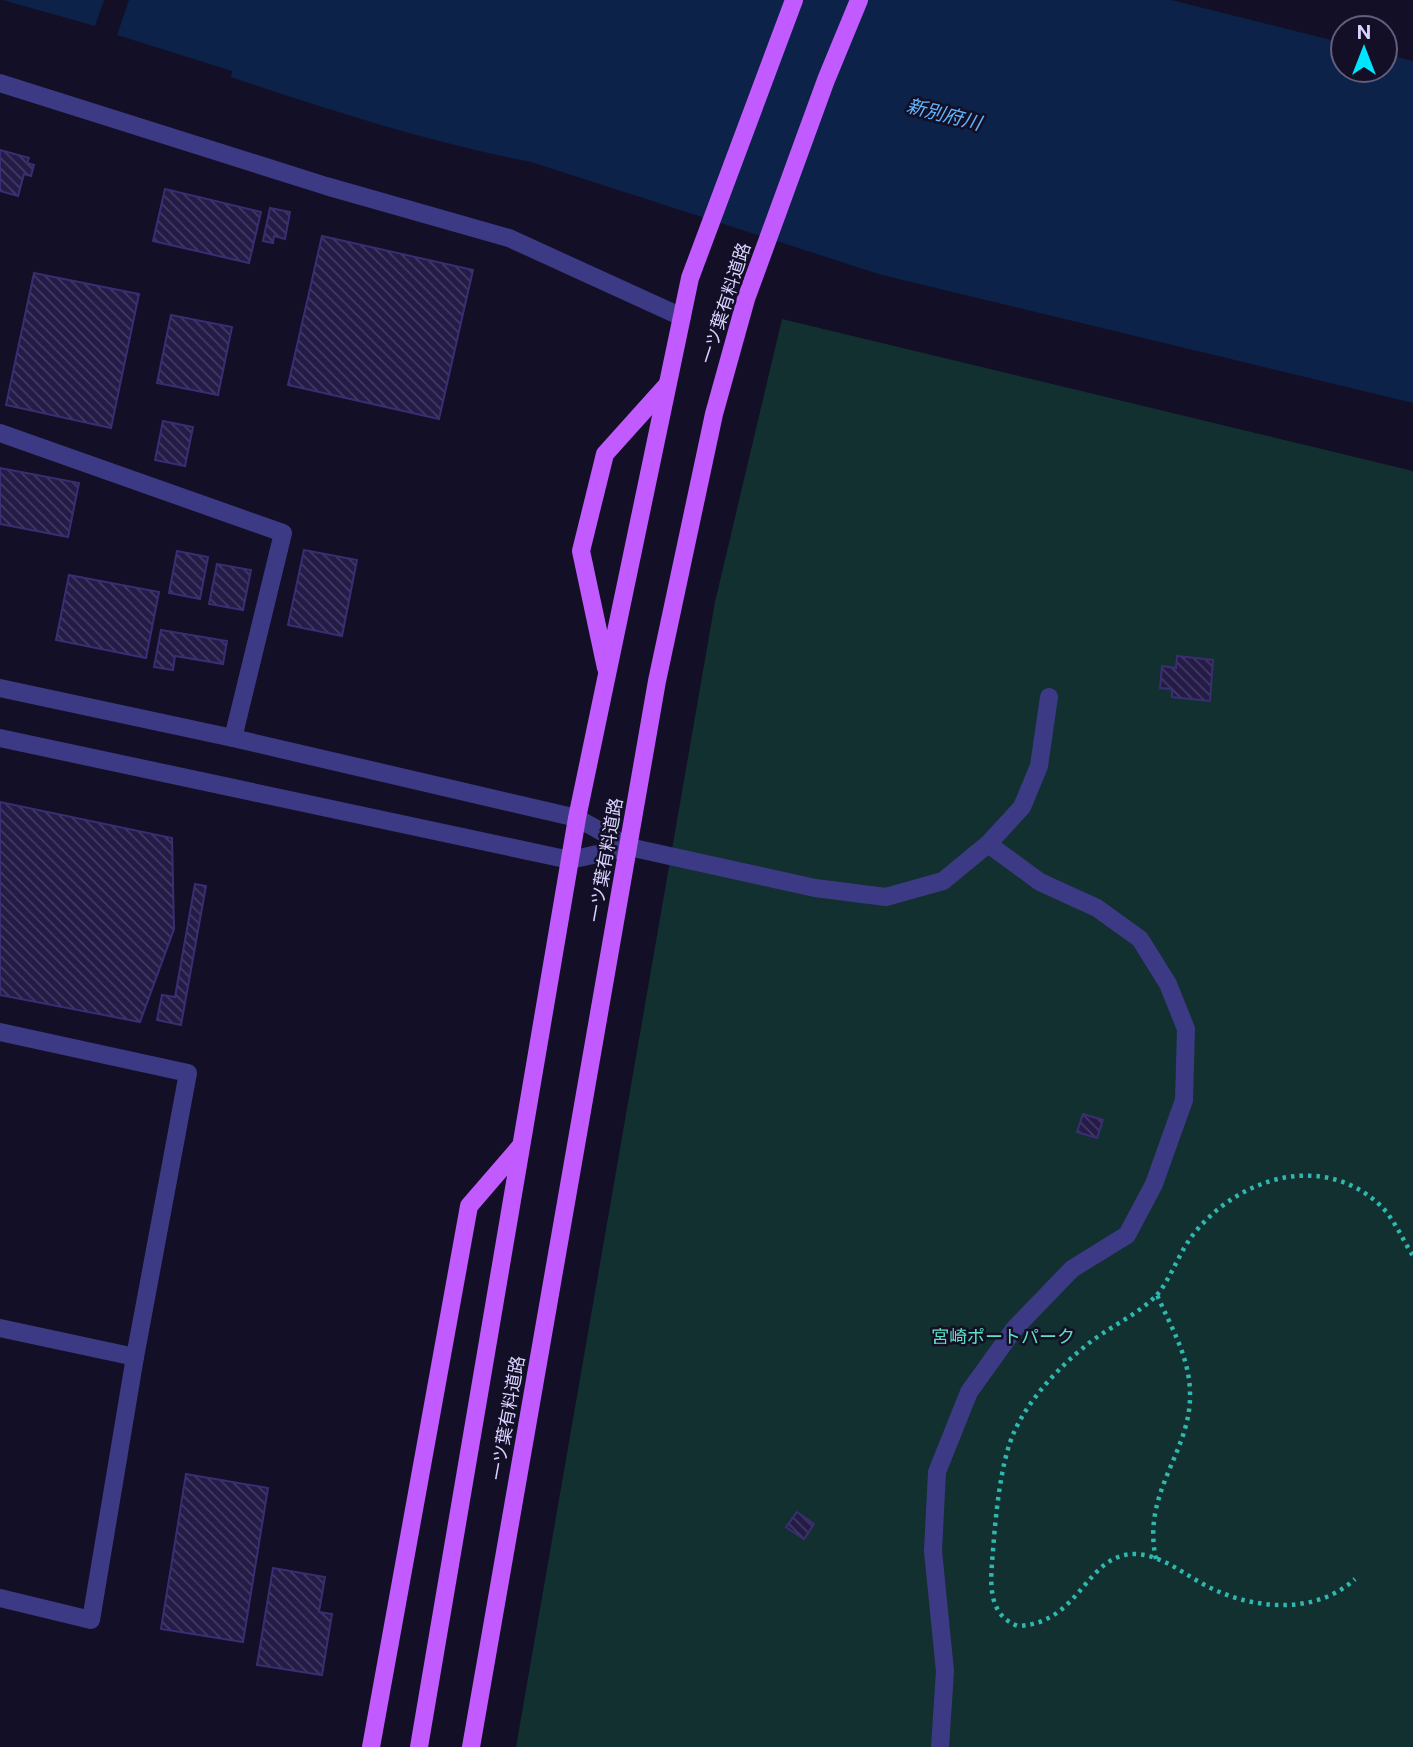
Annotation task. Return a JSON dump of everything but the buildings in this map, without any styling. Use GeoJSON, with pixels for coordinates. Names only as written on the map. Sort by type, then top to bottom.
{"type":"FeatureCollection","features":[{"type":"Feature","properties":{"kind":"main road","name":"一ツ葉有料道路"},"geometry":{"type":"LineString","coordinates":[[419,1747],[577,818],[690,278],[794,0]]}},
{"type":"Feature","properties":{"kind":"main road","name":"一ツ葉有料道路"},"geometry":{"type":"LineString","coordinates":[[471,1747],[657,681],[713,414],[746,299],[826,80],[859,0]]}},
{"type":"Feature","properties":{"kind":"main road"},"geometry":{"type":"LineString","coordinates":[[607,674],[581,551],[606,454],[668,384]]}},
{"type":"Feature","properties":{"kind":"main road"},"geometry":{"type":"LineString","coordinates":[[371,1747],[469,1206],[520,1148]]}},
{"type":"Feature","properties":{"kind":"street"},"geometry":{"type":"LineString","coordinates":[[0,83],[326,186],[509,238],[682,317]]}},
{"type":"Feature","properties":{"kind":"street"},"geometry":{"type":"LineString","coordinates":[[0,433],[283,533],[233,738]]}},
{"type":"Feature","properties":{"kind":"street"},"geometry":{"type":"LineString","coordinates":[[0,688],[233,738],[577,818],[629,846],[815,888],[886,897],[943,881],[988,844],[1023,807],[1039,766],[1049,696]]}},
{"type":"Feature","properties":{"kind":"street"},"geometry":{"type":"LineString","coordinates":[[0,738],[570,860],[629,846]]}},
{"type":"Feature","properties":{"kind":"street"},"geometry":{"type":"LineString","coordinates":[[940,1747],[945,1671],[933,1551],[937,1472],[970,1392],[1015,1328],[1072,1269],[1128,1235],[1154,1184],[1184,1100],[1186,1029],[1168,984],[1140,939],[1097,908],[1040,882],[988,844]]}},
{"type":"Feature","properties":{"kind":"street"},"geometry":{"type":"LineString","coordinates":[[0,1032],[188,1073],[135,1357],[91,1620],[0,1598]]}},
{"type":"Feature","properties":{"kind":"street"},"geometry":{"type":"LineString","coordinates":[[0,1328],[135,1357]]}},
{"type":"Feature","properties":{"kind":"path"},"geometry":{"type":"LineString","coordinates":[[1355,1579],[1332,1594],[1304,1604],[1258,1603],[1213,1589],[1156,1559],[1144,1555],[1120,1555],[1099,1569],[1062,1611],[1031,1625],[1018,1626],[999,1614],[990,1584],[997,1507],[1014,1431],[1038,1395],[1084,1346],[1144,1308],[1157,1295],[1194,1233],[1235,1198],[1267,1182],[1295,1174],[1328,1176],[1368,1197],[1385,1210],[1413,1256]]}},
{"type":"Feature","properties":{"kind":"path"},"geometry":{"type":"LineString","coordinates":[[1156,1559],[1152,1543],[1153,1518],[1162,1483],[1184,1432],[1190,1391],[1178,1338],[1157,1295]]}},
{"type":"Feature","properties":{"kind":"green space","name":"宮崎ポートパーク"},"geometry":{"type":"Polygon","coordinates":[[[782,319],[1413,471],[1413,1747],[516,1747],[715,602],[782,319]]]}},
{"type":"Feature","properties":{"kind":"water"},"geometry":{"type":"Polygon","coordinates":[[[3,0],[104,0],[95,26],[3,0]]]}},
{"type":"Feature","properties":{"kind":"water","name":"新別府川"},"geometry":{"type":"Polygon","coordinates":[[[129,0],[1171,0],[1329,40],[1329,84],[1399,84],[1399,58],[1413,61],[1413,403],[882,275],[531,162],[455,145],[342,113],[231,77],[232,71],[117,35],[129,0]]]}}]}
